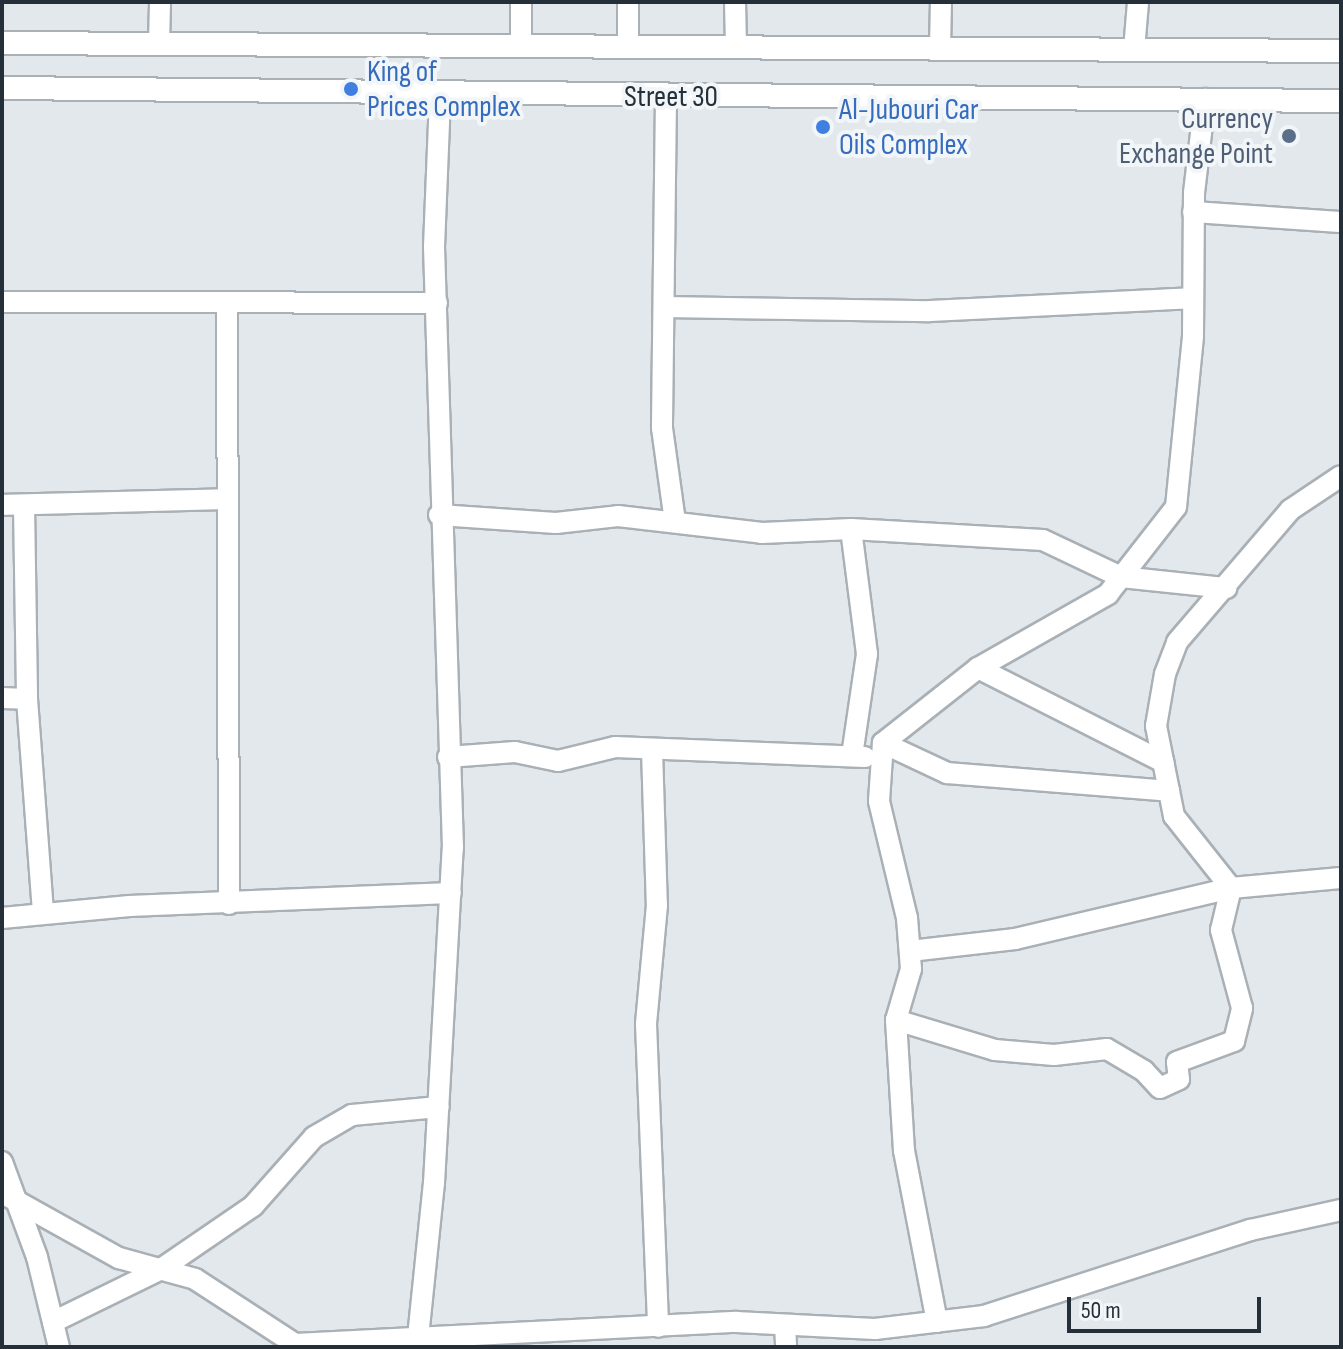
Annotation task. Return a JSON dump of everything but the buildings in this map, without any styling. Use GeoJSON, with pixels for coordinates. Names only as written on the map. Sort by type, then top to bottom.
{"type":"FeatureCollection","features":[{"type":"Feature","properties":{"kind":"street"},"geometry":{"type":"LineString","coordinates":[[159,44],[160,2]]}},
{"type":"Feature","properties":{"kind":"street"},"geometry":{"type":"LineString","coordinates":[[521,2],[521,46]]}},
{"type":"Feature","properties":{"kind":"street"},"geometry":{"type":"LineString","coordinates":[[628,2],[628,47]]}},
{"type":"Feature","properties":{"kind":"street"},"geometry":{"type":"LineString","coordinates":[[735,2],[736,47]]}},
{"type":"Feature","properties":{"kind":"street"},"geometry":{"type":"LineString","coordinates":[[940,48],[941,2]]}},
{"type":"Feature","properties":{"kind":"street"},"geometry":{"type":"LineString","coordinates":[[1134,50],[1138,2]]}},
{"type":"Feature","properties":{"kind":"street","name":"Street 30"},"geometry":{"type":"LineString","coordinates":[[2,43],[1341,51]]}},
{"type":"Feature","properties":{"kind":"street","name":"Street 30"},"geometry":{"type":"LineString","coordinates":[[2,88],[440,95],[1341,101]]}},
{"type":"Feature","properties":{"kind":"street"},"geometry":{"type":"LineString","coordinates":[[419,1343],[439,1107],[451,893],[439,515],[442,402],[437,303],[440,95]]}},
{"type":"Feature","properties":{"kind":"street"},"geometry":{"type":"LineString","coordinates":[[666,97],[662,428],[675,522]]}},
{"type":"Feature","properties":{"kind":"street"},"geometry":{"type":"LineString","coordinates":[[937,1322],[904,1151],[896,1020],[911,969],[879,801],[883,751],[978,668],[1108,594],[1176,507],[1192,298],[1193,212],[1205,99]]}},
{"type":"Feature","properties":{"kind":"street"},"geometry":{"type":"LineString","coordinates":[[1193,212],[1341,222]]}},
{"type":"Feature","properties":{"kind":"street"},"geometry":{"type":"LineString","coordinates":[[664,307],[930,311],[1192,298]]}},
{"type":"Feature","properties":{"kind":"street"},"geometry":{"type":"LineString","coordinates":[[2,302],[437,303]]}},
{"type":"Feature","properties":{"kind":"street"},"geometry":{"type":"LineString","coordinates":[[227,302],[229,904]]}},
{"type":"Feature","properties":{"kind":"street"},"geometry":{"type":"LineString","coordinates":[[1231,888],[1174,816],[1156,726],[1177,642],[1290,510],[1341,476]]}},
{"type":"Feature","properties":{"kind":"street"},"geometry":{"type":"LineString","coordinates":[[2,505],[226,499]]}},
{"type":"Feature","properties":{"kind":"street"},"geometry":{"type":"LineString","coordinates":[[24,505],[27,699],[43,913]]}},
{"type":"Feature","properties":{"kind":"street"},"geometry":{"type":"LineString","coordinates":[[439,515],[556,523],[618,516],[762,533],[851,529],[1043,540],[1121,577],[1226,588]]}},
{"type":"Feature","properties":{"kind":"street"},"geometry":{"type":"LineString","coordinates":[[851,529],[867,654],[852,756]]}},
{"type":"Feature","properties":{"kind":"street"},"geometry":{"type":"LineString","coordinates":[[978,668],[1163,762]]}},
{"type":"Feature","properties":{"kind":"street"},"geometry":{"type":"LineString","coordinates":[[2,698],[27,699]]}},
{"type":"Feature","properties":{"kind":"street"},"geometry":{"type":"LineString","coordinates":[[448,757],[515,752],[558,761],[615,747],[852,756],[883,751],[947,773],[1169,791]]}},
{"type":"Feature","properties":{"kind":"street"},"geometry":{"type":"LineString","coordinates":[[652,750],[657,905],[646,1024],[658,1327]]}},
{"type":"Feature","properties":{"kind":"street"},"geometry":{"type":"LineString","coordinates":[[910,951],[1015,939],[1231,888],[1341,878]]}},
{"type":"Feature","properties":{"kind":"street"},"geometry":{"type":"LineString","coordinates":[[896,1020],[995,1050],[1054,1055],[1107,1049],[1144,1071],[1160,1088],[1179,1079],[1177,1062],[1234,1041],[1242,1008],[1221,930],[1231,888]]}},
{"type":"Feature","properties":{"kind":"street"},"geometry":{"type":"LineString","coordinates":[[2,918],[43,913],[451,893]]}},
{"type":"Feature","properties":{"kind":"street"},"geometry":{"type":"LineString","coordinates":[[53,1322],[161,1269],[253,1206],[314,1137],[352,1115],[439,1107]]}},
{"type":"Feature","properties":{"kind":"street"},"geometry":{"type":"LineString","coordinates":[[2,1162],[9,1197],[59,1347]]}},
{"type":"Feature","properties":{"kind":"street"},"geometry":{"type":"LineString","coordinates":[[9,1197],[119,1258],[195,1279],[295,1344],[419,1343],[658,1327],[785,1325],[875,1329],[984,1316],[1250,1230],[1341,1210]]}},
{"type":"Feature","properties":{"kind":"street"},"geometry":{"type":"LineString","coordinates":[[785,1325],[786,1347]]}},
{"type":"Feature","properties":{"kind":"place","name":"King of Prices Complex"},"geometry":{"type":"Point","coordinates":[351,89]}},
{"type":"Feature","properties":{"kind":"place","name":"Al-Jubouri Car Oils Complex"},"geometry":{"type":"Point","coordinates":[823,127]}},
{"type":"Feature","properties":{"kind":"place","name":"Currency Exchange Point"},"geometry":{"type":"Point","coordinates":[1289,136]}}]}
